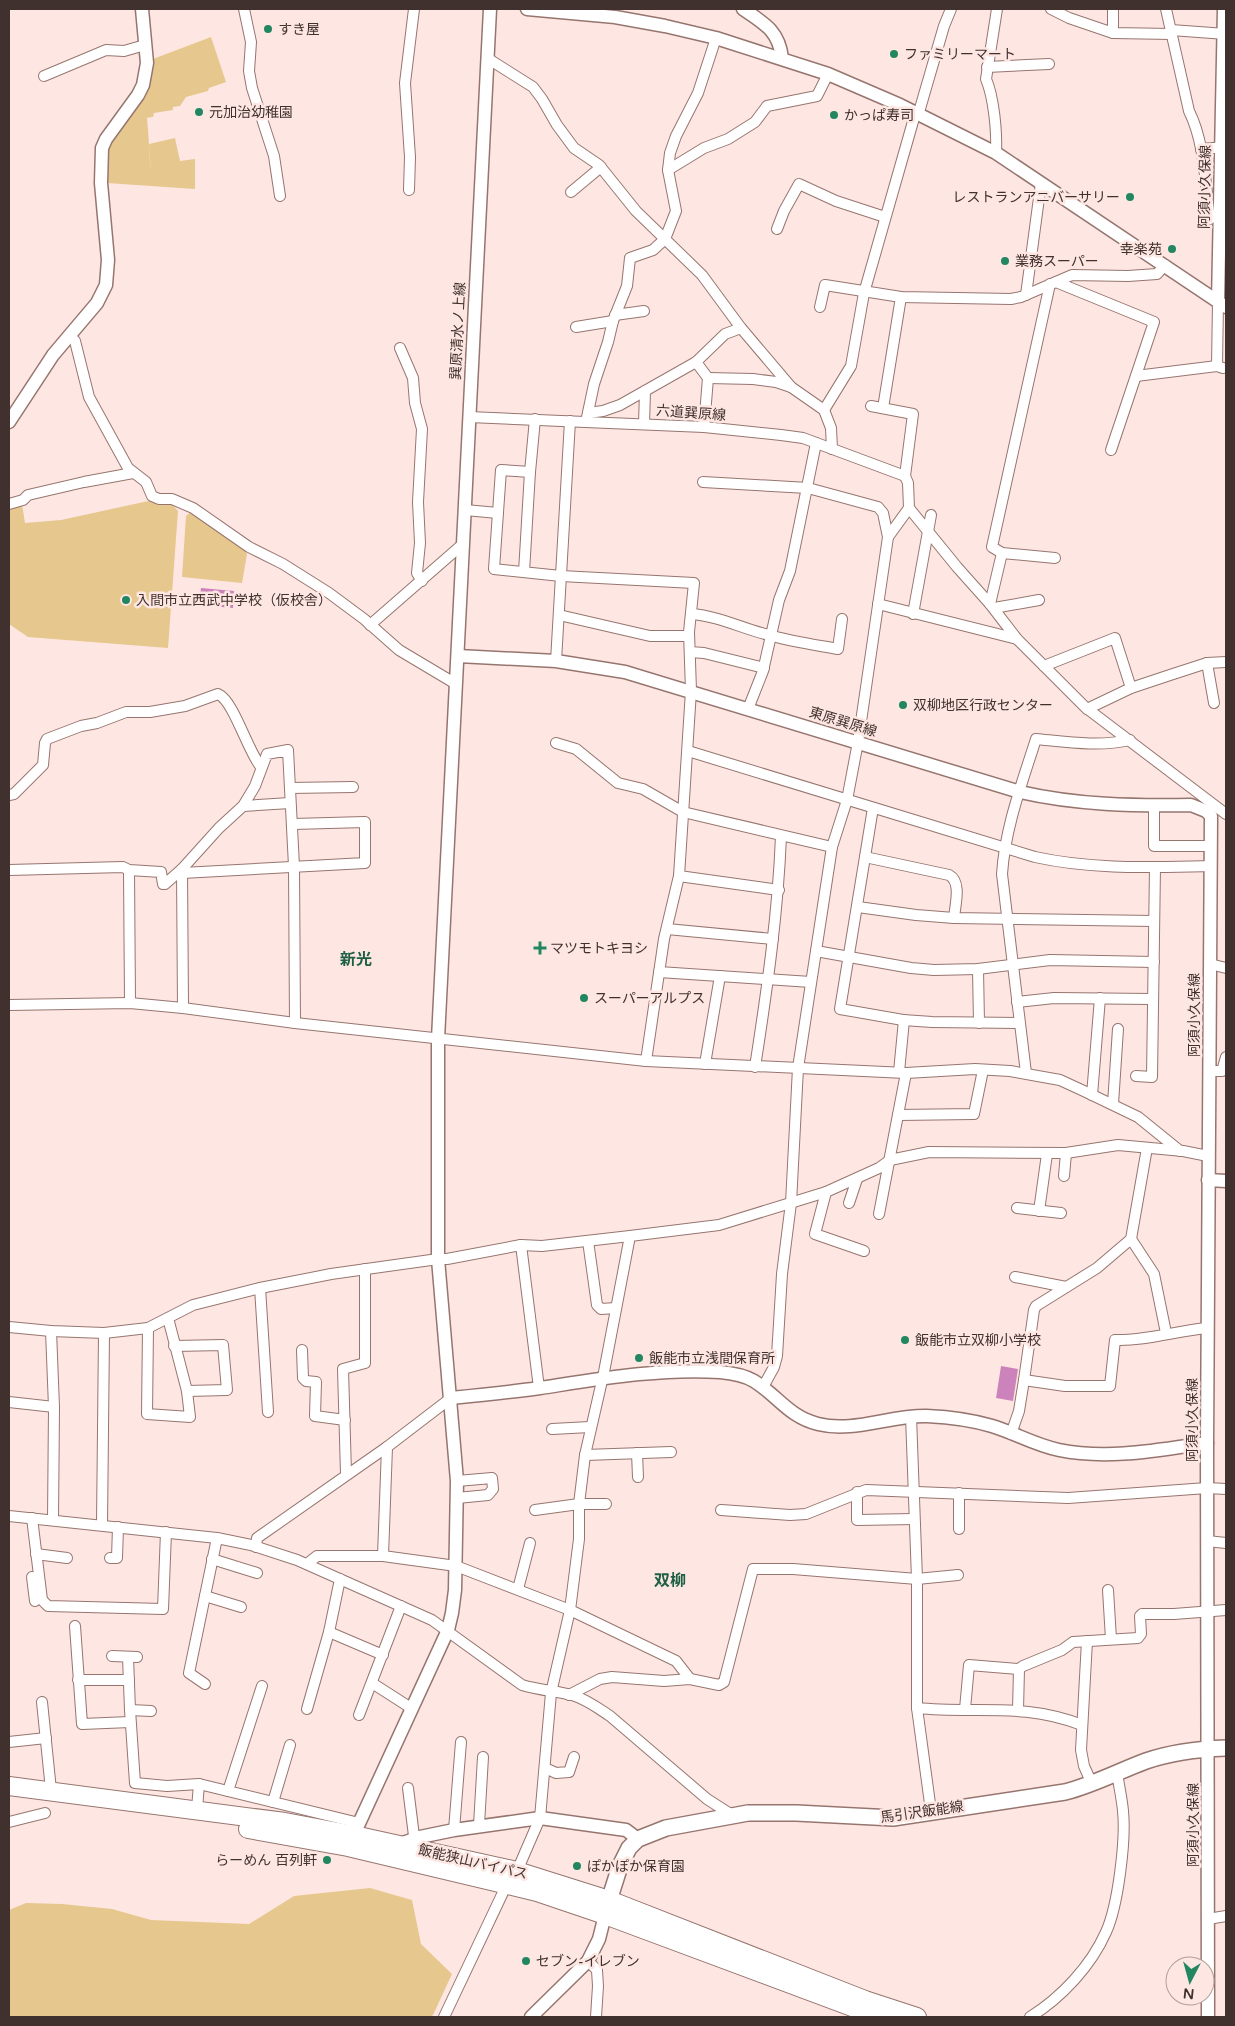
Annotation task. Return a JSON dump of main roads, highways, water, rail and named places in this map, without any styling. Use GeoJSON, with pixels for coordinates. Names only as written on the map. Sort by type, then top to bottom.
{"type":"FeatureCollection","features":[{"type":"Feature","properties":{"kind":"highway","name":"飯能狭山バイパス"},"geometry":{"type":"LineString","coordinates":[[9,1786],[197,1809],[286,1813],[354,1835],[512,1878]]}},
{"type":"Feature","properties":{"kind":"highway","name":"飯能狭山バイパス"},"geometry":{"type":"LineString","coordinates":[[9,1797],[250,1829],[354,1835],[396,1845],[607,1907],[917,2017]]}},
{"type":"Feature","properties":{"kind":"highway","name":"飯能狭山バイパス"},"geometry":{"type":"LineString","coordinates":[[607,1907],[878,2017]]}},
{"type":"Feature","properties":{"kind":"main road","name":"馬引沢飯能線"},"geometry":{"type":"LineString","coordinates":[[607,1907],[623,1858],[638,1839],[660,1829],[732,1815],[770,1812],[893,1818],[1065,1792],[1092,1784],[1164,1756],[1208,1748],[1226,1748]]}},
{"type":"Feature","properties":{"kind":"place","name":"すき屋"},"geometry":{"type":"Point","coordinates":[268,29]}},
{"type":"Feature","properties":{"kind":"place","name":"ファミリーマート"},"geometry":{"type":"Point","coordinates":[894,54]}},
{"type":"Feature","properties":{"kind":"place","name":"元加治幼稚園"},"geometry":{"type":"Point","coordinates":[199,112]}},
{"type":"Feature","properties":{"kind":"place","name":"かっぱ寿司"},"geometry":{"type":"Point","coordinates":[834,115]}},
{"type":"Feature","properties":{"kind":"place","name":"レストランアニバーサリー"},"geometry":{"type":"Point","coordinates":[1130,197]}},
{"type":"Feature","properties":{"kind":"place","name":"幸楽苑"},"geometry":{"type":"Point","coordinates":[1172,249]}},
{"type":"Feature","properties":{"kind":"place","name":"業務スーパー"},"geometry":{"type":"Point","coordinates":[1005,261]}},
{"type":"Feature","properties":{"kind":"place","name":"入間市立西武中学校（仮校舎）"},"geometry":{"type":"Point","coordinates":[126,600]}},
{"type":"Feature","properties":{"kind":"place","name":"双柳地区行政センター"},"geometry":{"type":"Point","coordinates":[903,705]}},
{"type":"Feature","properties":{"kind":"place","name":"マツモトキヨシ"},"geometry":{"type":"Point","coordinates":[540,948]}},
{"type":"Feature","properties":{"kind":"place","name":"スーパーアルプス"},"geometry":{"type":"Point","coordinates":[584,998]}},
{"type":"Feature","properties":{"kind":"place","name":"飯能市立双柳小学校"},"geometry":{"type":"Point","coordinates":[905,1340]}},
{"type":"Feature","properties":{"kind":"place","name":"飯能市立浅間保育所"},"geometry":{"type":"Point","coordinates":[639,1358]}},
{"type":"Feature","properties":{"kind":"place","name":"らーめん 百列軒"},"geometry":{"type":"Point","coordinates":[327,1860]}},
{"type":"Feature","properties":{"kind":"place","name":"ぽかぽか保育園"},"geometry":{"type":"Point","coordinates":[577,1866]}},
{"type":"Feature","properties":{"kind":"place","name":"セブン-イレブン"},"geometry":{"type":"Point","coordinates":[526,1961]}},
{"type":"Feature","properties":{"kind":"district","name":"新光"},"geometry":{"type":"Point","coordinates":[356,960]}},
{"type":"Feature","properties":{"kind":"district","name":"双柳"},"geometry":{"type":"Point","coordinates":[670,1581]}}]}
